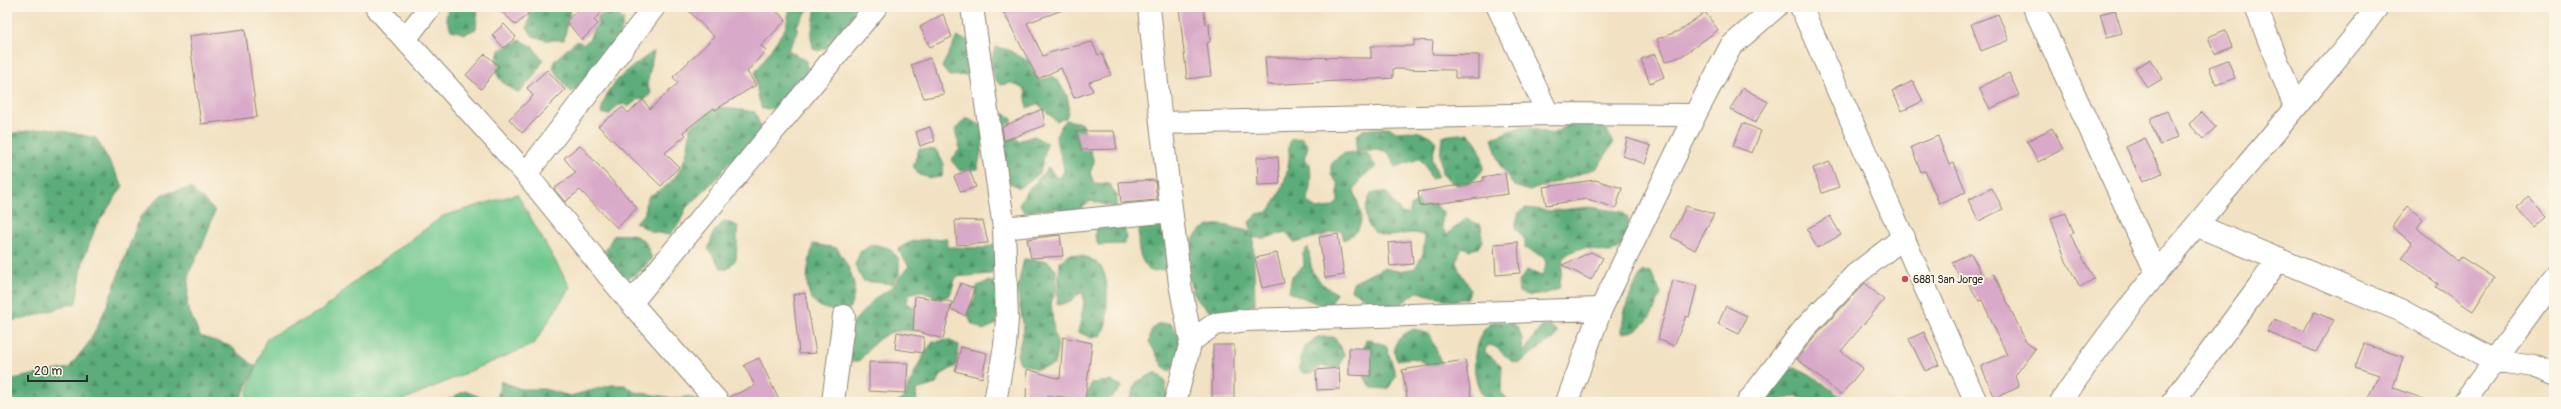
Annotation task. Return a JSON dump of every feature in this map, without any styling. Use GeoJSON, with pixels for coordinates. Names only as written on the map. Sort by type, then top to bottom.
{"type":"FeatureCollection","features":[{"type":"Feature","properties":{"kind":"street"},"geometry":{"type":"LineString","coordinates":[[376,7],[526,174],[631,303],[718,402]]}},
{"type":"Feature","properties":{"kind":"street"},"geometry":{"type":"LineString","coordinates":[[405,39],[430,7]]}},
{"type":"Feature","properties":{"kind":"street"},"geometry":{"type":"LineString","coordinates":[[526,174],[654,7]]}},
{"type":"Feature","properties":{"kind":"street"},"geometry":{"type":"LineString","coordinates":[[631,303],[876,7]]}},
{"type":"Feature","properties":{"kind":"street"},"geometry":{"type":"LineString","coordinates":[[972,7],[996,187],[1004,228],[1007,319],[1005,346],[995,402]]}},
{"type":"Feature","properties":{"kind":"street"},"geometry":{"type":"LineString","coordinates":[[1149,7],[1180,284],[1191,341],[1175,402]]}},
{"type":"Feature","properties":{"kind":"street"},"geometry":{"type":"LineString","coordinates":[[1498,7],[1548,114]]}},
{"type":"Feature","properties":{"kind":"street"},"geometry":{"type":"LineString","coordinates":[[1566,402],[1601,309],[1695,115],[1731,46],[1776,7]]}},
{"type":"Feature","properties":{"kind":"street"},"geometry":{"type":"LineString","coordinates":[[1801,7],[1976,402]]}},
{"type":"Feature","properties":{"kind":"street"},"geometry":{"type":"LineString","coordinates":[[2034,7],[2156,272]]}},
{"type":"Feature","properties":{"kind":"street"},"geometry":{"type":"LineString","coordinates":[[2256,7],[2295,107]]}},
{"type":"Feature","properties":{"kind":"street"},"geometry":{"type":"LineString","coordinates":[[2061,402],[2088,362],[2156,272],[2198,226],[2295,107],[2362,28],[2377,7]]}},
{"type":"Feature","properties":{"kind":"street"},"geometry":{"type":"LineString","coordinates":[[2362,28],[2392,7]]}},
{"type":"Feature","properties":{"kind":"street"},"geometry":{"type":"LineString","coordinates":[[1162,123],[1548,114],[1695,115]]}},
{"type":"Feature","properties":{"kind":"street"},"geometry":{"type":"LineString","coordinates":[[1004,228],[1171,211]]}},
{"type":"Feature","properties":{"kind":"street"},"geometry":{"type":"LineString","coordinates":[[2198,226],[2400,310],[2493,360],[2534,366],[2554,374]]}},
{"type":"Feature","properties":{"kind":"street"},"geometry":{"type":"LineString","coordinates":[[1748,402],[1803,330],[1855,275],[1904,237]]}},
{"type":"Feature","properties":{"kind":"street"},"geometry":{"type":"LineString","coordinates":[[2174,402],[2279,259]]}},
{"type":"Feature","properties":{"kind":"street"},"geometry":{"type":"LineString","coordinates":[[2464,402],[2493,360],[2554,278]]}},
{"type":"Feature","properties":{"kind":"street"},"geometry":{"type":"LineString","coordinates":[[1191,341],[1215,324],[1247,320],[1601,309]]}},
{"type":"Feature","properties":{"kind":"street"},"geometry":{"type":"LineString","coordinates":[[833,402],[844,316]]}},
{"type":"Feature","properties":{"kind":"green space"},"geometry":{"type":"Polygon","coordinates":[[[448,7],[478,7],[476,29],[465,34],[451,30],[446,18],[448,7]]]}},
{"type":"Feature","properties":{"kind":"green space"},"geometry":{"type":"Polygon","coordinates":[[[528,7],[571,7],[564,40],[546,40],[533,36],[527,27],[530,18],[528,7]]]}},
{"type":"Feature","properties":{"kind":"green space"},"geometry":{"type":"Polygon","coordinates":[[[790,7],[810,7],[797,25],[797,35],[788,50],[807,61],[807,84],[785,108],[762,109],[758,96],[755,73],[786,27],[790,7]]]}},
{"type":"Feature","properties":{"kind":"green space"},"geometry":{"type":"Polygon","coordinates":[[[816,7],[863,7],[848,22],[841,42],[818,51],[813,48],[811,37],[816,7]]]}},
{"type":"Feature","properties":{"kind":"green space"},"geometry":{"type":"Polygon","coordinates":[[[613,9],[624,20],[616,46],[608,56],[596,63],[586,88],[570,92],[553,69],[554,61],[576,41],[584,44],[590,38],[598,17],[613,9]]]}},
{"type":"Feature","properties":{"kind":"green space"},"geometry":{"type":"Polygon","coordinates":[[[957,37],[972,42],[973,66],[970,75],[949,76],[942,67],[957,37]]]}},
{"type":"Feature","properties":{"kind":"green space"},"geometry":{"type":"Polygon","coordinates":[[[521,40],[533,47],[543,60],[535,75],[519,93],[501,81],[498,76],[496,66],[499,50],[521,40]]]}},
{"type":"Feature","properties":{"kind":"green space"},"geometry":{"type":"Polygon","coordinates":[[[996,47],[1009,50],[1033,64],[1034,74],[1040,81],[1053,76],[1067,96],[1069,106],[1066,118],[1056,121],[1038,104],[1027,108],[1025,89],[1011,83],[1000,85],[994,76],[991,67],[992,57],[996,47]]]}},
{"type":"Feature","properties":{"kind":"green space"},"geometry":{"type":"Polygon","coordinates":[[[654,51],[647,85],[651,93],[646,99],[639,99],[628,107],[624,104],[617,106],[609,115],[601,113],[608,93],[620,77],[654,51]]]}},
{"type":"Feature","properties":{"kind":"green space"},"geometry":{"type":"Polygon","coordinates":[[[691,103],[755,112],[761,128],[759,136],[742,153],[729,162],[718,177],[686,208],[680,222],[670,235],[652,232],[635,222],[645,214],[645,205],[649,196],[663,189],[673,180],[680,169],[685,158],[688,145],[691,103]]]}},
{"type":"Feature","properties":{"kind":"green space"},"geometry":{"type":"Polygon","coordinates":[[[1005,113],[1012,119],[1012,132],[1018,141],[1034,136],[1047,143],[1040,173],[1019,188],[1007,181],[999,122],[1005,113]]]}},
{"type":"Feature","properties":{"kind":"green space"},"geometry":{"type":"Polygon","coordinates":[[[966,118],[983,126],[984,137],[978,169],[960,171],[951,160],[960,149],[955,130],[966,118]]]}},
{"type":"Feature","properties":{"kind":"green space"},"geometry":{"type":"Polygon","coordinates":[[[1578,119],[1606,127],[1613,144],[1597,168],[1529,191],[1514,186],[1500,165],[1492,138],[1523,126],[1552,134],[1578,119]]]}},
{"type":"Feature","properties":{"kind":"green space"},"geometry":{"type":"Polygon","coordinates":[[[1066,120],[1082,123],[1094,162],[1090,173],[1094,183],[1109,184],[1117,195],[1117,208],[1091,201],[1079,210],[1066,213],[1058,208],[1024,212],[1019,205],[1024,196],[1048,167],[1058,179],[1064,172],[1063,163],[1056,140],[1060,128],[1066,120]]]}},
{"type":"Feature","properties":{"kind":"green space"},"geometry":{"type":"Polygon","coordinates":[[[1389,127],[1396,132],[1407,131],[1423,133],[1428,135],[1436,142],[1432,159],[1438,176],[1431,179],[1425,164],[1419,159],[1395,167],[1388,152],[1381,150],[1356,151],[1357,135],[1363,130],[1389,127]]]}},
{"type":"Feature","properties":{"kind":"green space"},"geometry":{"type":"Polygon","coordinates":[[[48,128],[96,138],[123,186],[96,226],[83,261],[76,303],[24,319],[7,321],[7,134],[48,128]]]}},
{"type":"Feature","properties":{"kind":"green space"},"geometry":{"type":"Polygon","coordinates":[[[1468,133],[1480,150],[1483,170],[1473,181],[1460,186],[1451,182],[1442,174],[1440,157],[1442,136],[1468,133]]]}},
{"type":"Feature","properties":{"kind":"green space"},"geometry":{"type":"Polygon","coordinates":[[[1302,138],[1308,146],[1304,159],[1310,164],[1311,178],[1308,201],[1316,209],[1332,207],[1338,202],[1338,184],[1331,175],[1331,165],[1335,160],[1343,154],[1351,152],[1368,154],[1376,167],[1361,178],[1354,191],[1361,213],[1360,225],[1352,235],[1344,240],[1341,230],[1295,243],[1286,232],[1266,238],[1254,238],[1253,234],[1255,304],[1229,316],[1218,314],[1206,308],[1196,298],[1190,284],[1188,268],[1189,253],[1193,239],[1202,229],[1215,225],[1229,226],[1252,232],[1249,222],[1257,214],[1268,212],[1276,201],[1282,188],[1288,167],[1289,145],[1291,139],[1302,138]]]}},
{"type":"Feature","properties":{"kind":"green space"},"geometry":{"type":"Polygon","coordinates":[[[919,149],[936,150],[944,164],[942,177],[932,178],[919,175],[913,166],[919,149]]]}},
{"type":"Feature","properties":{"kind":"green space"},"geometry":{"type":"Polygon","coordinates":[[[191,188],[215,211],[204,242],[189,273],[187,306],[200,336],[230,346],[256,367],[242,396],[234,402],[7,402],[7,380],[69,368],[90,341],[106,308],[140,217],[162,194],[191,188]]]}},
{"type":"Feature","properties":{"kind":"green space"},"geometry":{"type":"Polygon","coordinates":[[[1379,192],[1387,193],[1401,213],[1409,214],[1411,206],[1424,196],[1443,212],[1442,228],[1447,234],[1466,219],[1481,225],[1482,241],[1478,248],[1470,250],[1463,247],[1457,260],[1457,266],[1470,290],[1468,298],[1452,301],[1417,292],[1397,307],[1381,307],[1351,290],[1353,283],[1383,268],[1399,271],[1415,268],[1423,254],[1425,237],[1420,234],[1411,233],[1386,236],[1378,234],[1369,226],[1366,220],[1366,207],[1368,200],[1371,194],[1379,192]]]}},
{"type":"Feature","properties":{"kind":"green space"},"geometry":{"type":"Polygon","coordinates":[[[517,194],[570,287],[534,344],[398,402],[244,402],[266,339],[324,309],[360,277],[443,216],[517,194]]]}},
{"type":"Feature","properties":{"kind":"green space"},"geometry":{"type":"Polygon","coordinates":[[[1590,207],[1622,212],[1628,217],[1629,226],[1627,237],[1622,246],[1614,251],[1608,252],[1591,249],[1579,249],[1572,252],[1564,257],[1559,289],[1544,294],[1534,295],[1519,292],[1518,283],[1527,270],[1542,276],[1546,264],[1542,257],[1525,248],[1525,240],[1515,227],[1519,212],[1526,208],[1550,211],[1590,207]]]}},
{"type":"Feature","properties":{"kind":"green space"},"geometry":{"type":"Polygon","coordinates":[[[1142,219],[1162,224],[1171,252],[1164,270],[1150,271],[1142,259],[1138,247],[1138,240],[1142,219]]]}},
{"type":"Feature","properties":{"kind":"green space"},"geometry":{"type":"Polygon","coordinates":[[[724,221],[738,226],[736,259],[728,269],[722,269],[708,249],[714,232],[724,221]]]}},
{"type":"Feature","properties":{"kind":"green space"},"geometry":{"type":"Polygon","coordinates":[[[1096,225],[1122,225],[1127,237],[1124,244],[1098,245],[1095,236],[1096,225]]]}},
{"type":"Feature","properties":{"kind":"green space"},"geometry":{"type":"Polygon","coordinates":[[[632,234],[645,241],[652,259],[640,271],[621,283],[605,262],[606,249],[614,235],[632,234]]]}},
{"type":"Feature","properties":{"kind":"green space"},"geometry":{"type":"Polygon","coordinates":[[[947,238],[947,247],[983,248],[997,243],[996,265],[991,274],[956,277],[950,295],[940,299],[920,291],[909,294],[907,303],[924,313],[922,322],[913,331],[895,331],[882,337],[859,361],[843,361],[849,327],[876,297],[889,290],[909,266],[898,250],[915,241],[947,238]]]}},
{"type":"Feature","properties":{"kind":"green space"},"geometry":{"type":"Polygon","coordinates":[[[813,244],[837,248],[850,271],[853,278],[854,294],[848,311],[826,309],[817,304],[811,298],[807,281],[813,244]]]}},
{"type":"Feature","properties":{"kind":"green space"},"geometry":{"type":"Polygon","coordinates":[[[873,244],[889,248],[899,259],[899,275],[892,284],[863,281],[855,265],[860,252],[873,244]]]}},
{"type":"Feature","properties":{"kind":"green space"},"geometry":{"type":"Polygon","coordinates":[[[1308,247],[1312,271],[1322,284],[1336,293],[1331,304],[1323,306],[1289,292],[1292,276],[1304,266],[1303,253],[1308,247]]]}},
{"type":"Feature","properties":{"kind":"green space"},"geometry":{"type":"Polygon","coordinates":[[[1071,254],[1091,259],[1102,268],[1105,275],[1107,292],[1106,323],[1101,335],[1092,338],[1078,332],[1084,303],[1083,292],[1076,296],[1071,302],[1057,305],[1060,261],[1071,254]]]}},
{"type":"Feature","properties":{"kind":"green space"},"geometry":{"type":"Polygon","coordinates":[[[1024,259],[1047,261],[1056,269],[1056,291],[1051,303],[1054,332],[1058,346],[1054,365],[1037,369],[1020,363],[1017,355],[1024,329],[1017,290],[1024,259]]]}},
{"type":"Feature","properties":{"kind":"green space"},"geometry":{"type":"Polygon","coordinates":[[[1643,271],[1651,272],[1661,294],[1647,321],[1637,329],[1622,333],[1625,309],[1643,271]]]}},
{"type":"Feature","properties":{"kind":"green space"},"geometry":{"type":"Polygon","coordinates":[[[989,281],[999,285],[997,324],[983,330],[971,323],[967,311],[975,298],[977,286],[989,281]]]}},
{"type":"Feature","properties":{"kind":"green space"},"geometry":{"type":"Polygon","coordinates":[[[1494,322],[1507,322],[1518,327],[1522,338],[1523,354],[1536,333],[1543,326],[1551,327],[1558,332],[1554,339],[1532,353],[1520,363],[1511,361],[1498,349],[1490,345],[1486,347],[1485,352],[1502,366],[1501,392],[1510,402],[1488,402],[1477,384],[1474,360],[1476,348],[1480,337],[1486,328],[1494,322]]]}},
{"type":"Feature","properties":{"kind":"green space"},"geometry":{"type":"Polygon","coordinates":[[[1170,323],[1179,337],[1181,352],[1179,364],[1168,372],[1162,365],[1149,342],[1151,331],[1157,324],[1170,323]]]}},
{"type":"Feature","properties":{"kind":"green space"},"geometry":{"type":"Polygon","coordinates":[[[1414,329],[1430,334],[1443,367],[1431,372],[1424,363],[1417,359],[1408,358],[1397,360],[1394,350],[1397,341],[1404,334],[1414,329]]]}},
{"type":"Feature","properties":{"kind":"green space"},"geometry":{"type":"Polygon","coordinates":[[[1317,337],[1334,337],[1344,354],[1339,368],[1322,366],[1312,373],[1303,373],[1299,368],[1303,349],[1317,337]]]}},
{"type":"Feature","properties":{"kind":"green space"},"geometry":{"type":"Polygon","coordinates":[[[1366,339],[1386,345],[1396,376],[1388,389],[1372,388],[1365,377],[1362,359],[1366,339]]]}},
{"type":"Feature","properties":{"kind":"green space"},"geometry":{"type":"Polygon","coordinates":[[[948,340],[959,345],[956,366],[942,374],[936,384],[916,390],[917,402],[897,402],[904,398],[913,376],[928,348],[933,342],[948,340]]]}},
{"type":"Feature","properties":{"kind":"green space"},"geometry":{"type":"Polygon","coordinates":[[[1795,368],[1814,377],[1845,399],[1845,402],[1810,402],[1795,396],[1776,402],[1765,398],[1764,394],[1774,374],[1795,368]]]}},
{"type":"Feature","properties":{"kind":"green space"},"geometry":{"type":"Polygon","coordinates":[[[1156,372],[1165,381],[1169,402],[1128,402],[1137,382],[1156,372]]]}},
{"type":"Feature","properties":{"kind":"green space"},"geometry":{"type":"Polygon","coordinates":[[[501,381],[521,389],[544,389],[570,396],[612,385],[625,385],[635,392],[680,399],[688,396],[702,402],[496,402],[501,381]]]}},
{"type":"Feature","properties":{"kind":"green space"},"geometry":{"type":"Polygon","coordinates":[[[1111,381],[1122,386],[1114,395],[1102,401],[1085,402],[1091,383],[1111,381]]]}},
{"type":"Feature","properties":{"kind":"green space"},"geometry":{"type":"Polygon","coordinates":[[[465,391],[493,402],[443,402],[465,391]]]}},
{"type":"Feature","properties":{"kind":"building"},"geometry":{"type":"Polygon","coordinates":[[[497,7],[536,7],[516,25],[497,7]]]}},
{"type":"Feature","properties":{"kind":"building"},"geometry":{"type":"Polygon","coordinates":[[[581,7],[607,7],[594,20],[598,24],[582,40],[566,21],[581,7]]]}},
{"type":"Feature","properties":{"kind":"building"},"geometry":{"type":"Polygon","coordinates":[[[685,7],[772,7],[786,20],[761,46],[766,50],[747,72],[756,85],[715,110],[714,108],[683,132],[686,135],[665,153],[679,167],[661,186],[598,126],[623,107],[628,113],[643,100],[650,109],[678,83],[673,77],[714,37],[685,7]]]}},
{"type":"Feature","properties":{"kind":"building"},"geometry":{"type":"Polygon","coordinates":[[[1001,7],[1065,7],[1065,9],[1027,23],[1043,56],[1052,52],[1092,42],[1098,55],[1102,54],[1111,75],[1089,82],[1093,91],[1074,98],[1061,68],[1038,79],[1001,7]]]}},
{"type":"Feature","properties":{"kind":"building"},"geometry":{"type":"Polygon","coordinates":[[[1179,7],[1203,7],[1206,24],[1209,23],[1210,42],[1207,43],[1211,76],[1187,79],[1179,7]]]}},
{"type":"Feature","properties":{"kind":"building"},"geometry":{"type":"Polygon","coordinates":[[[2115,10],[2122,33],[2107,37],[2100,14],[2115,10]]]}},
{"type":"Feature","properties":{"kind":"building"},"geometry":{"type":"Polygon","coordinates":[[[1705,12],[1718,30],[1682,56],[1665,62],[1657,39],[1679,31],[1705,12]]]}},
{"type":"Feature","properties":{"kind":"building"},"geometry":{"type":"Polygon","coordinates":[[[943,14],[952,37],[930,47],[920,27],[943,14]]]}},
{"type":"Feature","properties":{"kind":"building"},"geometry":{"type":"Polygon","coordinates":[[[1998,14],[2009,40],[1981,51],[1971,24],[1998,14]]]}},
{"type":"Feature","properties":{"kind":"building"},"geometry":{"type":"Polygon","coordinates":[[[504,24],[516,37],[504,48],[492,35],[504,24]]]}},
{"type":"Feature","properties":{"kind":"building"},"geometry":{"type":"Polygon","coordinates":[[[245,29],[257,117],[201,124],[189,36],[245,29]]]}},
{"type":"Feature","properties":{"kind":"building"},"geometry":{"type":"Polygon","coordinates":[[[2225,30],[2232,47],[2215,54],[2208,37],[2225,30]]]}},
{"type":"Feature","properties":{"kind":"building"},"geometry":{"type":"Polygon","coordinates":[[[1414,40],[1433,41],[1432,54],[1479,55],[1479,78],[1455,78],[1455,70],[1393,69],[1393,78],[1267,85],[1265,57],[1371,58],[1371,46],[1414,46],[1414,40]]]}},
{"type":"Feature","properties":{"kind":"building"},"geometry":{"type":"Polygon","coordinates":[[[485,54],[499,66],[481,89],[466,75],[485,54]]]}},
{"type":"Feature","properties":{"kind":"building"},"geometry":{"type":"Polygon","coordinates":[[[1655,54],[1664,77],[1650,83],[1641,59],[1655,54]]]}},
{"type":"Feature","properties":{"kind":"building"},"geometry":{"type":"Polygon","coordinates":[[[930,58],[944,94],[924,98],[911,65],[930,58]]]}},
{"type":"Feature","properties":{"kind":"building"},"geometry":{"type":"Polygon","coordinates":[[[2151,59],[2162,79],[2147,88],[2135,68],[2151,59]]]}},
{"type":"Feature","properties":{"kind":"building"},"geometry":{"type":"Polygon","coordinates":[[[2228,60],[2235,78],[2216,85],[2209,67],[2228,60]]]}},
{"type":"Feature","properties":{"kind":"building"},"geometry":{"type":"Polygon","coordinates":[[[547,70],[565,90],[522,133],[509,119],[533,96],[527,88],[547,70]]]}},
{"type":"Feature","properties":{"kind":"building"},"geometry":{"type":"Polygon","coordinates":[[[2009,73],[2019,95],[1990,109],[1979,88],[2009,73]]]}},
{"type":"Feature","properties":{"kind":"building"},"geometry":{"type":"Polygon","coordinates":[[[1913,81],[1923,101],[1902,111],[1892,91],[1913,81]]]}},
{"type":"Feature","properties":{"kind":"building"},"geometry":{"type":"Polygon","coordinates":[[[1743,88],[1768,102],[1755,123],[1730,109],[1743,88]]]}},
{"type":"Feature","properties":{"kind":"building"},"geometry":{"type":"Polygon","coordinates":[[[1042,109],[1045,125],[1004,141],[1002,127],[1042,109]]]}},
{"type":"Feature","properties":{"kind":"building"},"geometry":{"type":"Polygon","coordinates":[[[2167,111],[2178,137],[2160,145],[2151,124],[2151,118],[2167,111]]]}},
{"type":"Feature","properties":{"kind":"building"},"geometry":{"type":"Polygon","coordinates":[[[2202,112],[2216,127],[2203,139],[2189,124],[2202,112]]]}},
{"type":"Feature","properties":{"kind":"building"},"geometry":{"type":"Polygon","coordinates":[[[1743,123],[1761,131],[1752,153],[1733,146],[1743,123]]]}},
{"type":"Feature","properties":{"kind":"building"},"geometry":{"type":"Polygon","coordinates":[[[930,127],[935,141],[920,146],[916,132],[930,127]]]}},
{"type":"Feature","properties":{"kind":"building"},"geometry":{"type":"Polygon","coordinates":[[[2052,128],[2063,149],[2038,162],[2027,141],[2052,128]]]}},
{"type":"Feature","properties":{"kind":"building"},"geometry":{"type":"Polygon","coordinates":[[[1076,131],[1114,131],[1117,149],[1081,150],[1076,131]]]}},
{"type":"Feature","properties":{"kind":"building"},"geometry":{"type":"Polygon","coordinates":[[[1938,136],[1949,165],[1954,163],[1966,192],[1939,203],[1925,171],[1921,172],[1911,147],[1938,136]]]}},
{"type":"Feature","properties":{"kind":"building"},"geometry":{"type":"Polygon","coordinates":[[[1627,138],[1651,146],[1645,164],[1623,156],[1627,138]]]}},
{"type":"Feature","properties":{"kind":"building"},"geometry":{"type":"Polygon","coordinates":[[[2145,138],[2162,173],[2142,182],[2126,147],[2145,138]]]}},
{"type":"Feature","properties":{"kind":"building"},"geometry":{"type":"Polygon","coordinates":[[[580,145],[637,208],[617,228],[580,190],[565,202],[554,189],[576,173],[564,158],[580,145]]]}},
{"type":"Feature","properties":{"kind":"building"},"geometry":{"type":"Polygon","coordinates":[[[1257,157],[1278,157],[1280,184],[1258,185],[1257,157]]]}},
{"type":"Feature","properties":{"kind":"building"},"geometry":{"type":"Polygon","coordinates":[[[1830,162],[1839,187],[1822,193],[1813,168],[1830,162]]]}},
{"type":"Feature","properties":{"kind":"building"},"geometry":{"type":"Polygon","coordinates":[[[969,169],[976,187],[961,192],[954,177],[969,169]]]}},
{"type":"Feature","properties":{"kind":"building"},"geometry":{"type":"Polygon","coordinates":[[[1505,173],[1508,194],[1420,206],[1418,192],[1483,181],[1483,177],[1505,173]]]}},
{"type":"Feature","properties":{"kind":"building"},"geometry":{"type":"Polygon","coordinates":[[[1155,180],[1157,200],[1121,203],[1119,182],[1155,180]]]}},
{"type":"Feature","properties":{"kind":"building"},"geometry":{"type":"Polygon","coordinates":[[[1595,180],[1622,188],[1616,208],[1587,199],[1546,205],[1543,187],[1595,180]]]}},
{"type":"Feature","properties":{"kind":"building"},"geometry":{"type":"Polygon","coordinates":[[[1992,188],[2003,209],[1979,221],[1968,200],[1992,188]]]}},
{"type":"Feature","properties":{"kind":"building"},"geometry":{"type":"Polygon","coordinates":[[[2527,196],[2547,216],[2535,227],[2517,208],[2527,196]]]}},
{"type":"Feature","properties":{"kind":"building"},"geometry":{"type":"Polygon","coordinates":[[[1686,206],[1714,214],[1695,250],[1671,237],[1686,206]]]}},
{"type":"Feature","properties":{"kind":"building"},"geometry":{"type":"Polygon","coordinates":[[[2407,206],[2423,219],[2417,228],[2458,261],[2461,257],[2494,278],[2473,311],[2436,287],[2438,284],[2402,258],[2412,243],[2392,227],[2407,206]]]}},
{"type":"Feature","properties":{"kind":"building"},"geometry":{"type":"Polygon","coordinates":[[[2066,213],[2074,233],[2070,234],[2094,279],[2080,287],[2066,261],[2051,218],[2066,213]]]}},
{"type":"Feature","properties":{"kind":"building"},"geometry":{"type":"Polygon","coordinates":[[[1830,216],[1841,235],[1817,248],[1807,229],[1830,216]]]}},
{"type":"Feature","properties":{"kind":"building"},"geometry":{"type":"Polygon","coordinates":[[[955,220],[983,221],[988,243],[957,245],[955,220]]]}},
{"type":"Feature","properties":{"kind":"building"},"geometry":{"type":"Polygon","coordinates":[[[1338,234],[1344,275],[1325,278],[1319,237],[1338,234]]]}},
{"type":"Feature","properties":{"kind":"building"},"geometry":{"type":"Polygon","coordinates":[[[1060,235],[1063,256],[1031,258],[1027,239],[1060,235]]]}},
{"type":"Feature","properties":{"kind":"building"},"geometry":{"type":"Polygon","coordinates":[[[1411,241],[1413,264],[1390,266],[1388,243],[1411,241]]]}},
{"type":"Feature","properties":{"kind":"building"},"geometry":{"type":"Polygon","coordinates":[[[1518,242],[1520,273],[1496,275],[1494,244],[1518,242]]]}},
{"type":"Feature","properties":{"kind":"building"},"geometry":{"type":"Polygon","coordinates":[[[1591,252],[1603,258],[1591,280],[1562,265],[1591,252]]]}},
{"type":"Feature","properties":{"kind":"building"},"geometry":{"type":"Polygon","coordinates":[[[1277,253],[1284,283],[1262,288],[1255,258],[1277,253]]]}},
{"type":"Feature","properties":{"kind":"building"},"geometry":{"type":"Polygon","coordinates":[[[1971,253],[1984,279],[1994,274],[2026,342],[2035,349],[2015,376],[2019,387],[1995,398],[1981,366],[2007,355],[1982,300],[1979,301],[1966,279],[1961,281],[1952,262],[1971,253]]]}},
{"type":"Feature","properties":{"kind":"building"},"geometry":{"type":"Polygon","coordinates":[[[1673,280],[1697,286],[1689,317],[1686,316],[1674,346],[1658,339],[1673,280]]]}},
{"type":"Feature","properties":{"kind":"building"},"geometry":{"type":"Polygon","coordinates":[[[961,283],[975,289],[966,316],[951,309],[961,283]]]}},
{"type":"Feature","properties":{"kind":"building"},"geometry":{"type":"Polygon","coordinates":[[[1865,283],[1884,300],[1841,351],[1863,368],[1841,395],[1797,359],[1813,338],[1865,283]]]}},
{"type":"Feature","properties":{"kind":"building"},"geometry":{"type":"Polygon","coordinates":[[[805,293],[816,353],[799,354],[793,295],[805,293]]]}},
{"type":"Feature","properties":{"kind":"building"},"geometry":{"type":"Polygon","coordinates":[[[915,296],[952,302],[943,339],[913,330],[915,296]]]}},
{"type":"Feature","properties":{"kind":"building"},"geometry":{"type":"Polygon","coordinates":[[[1726,306],[1747,316],[1739,334],[1718,324],[1726,306]]]}},
{"type":"Feature","properties":{"kind":"building"},"geometry":{"type":"Polygon","coordinates":[[[2314,312],[2334,320],[2316,352],[2267,332],[2274,319],[2304,331],[2314,312]]]}},
{"type":"Feature","properties":{"kind":"building"},"geometry":{"type":"Polygon","coordinates":[[[897,332],[924,337],[923,353],[895,349],[897,332]]]}},
{"type":"Feature","properties":{"kind":"building"},"geometry":{"type":"Polygon","coordinates":[[[1924,332],[1939,365],[1925,371],[1909,339],[1924,332]]]}},
{"type":"Feature","properties":{"kind":"building"},"geometry":{"type":"Polygon","coordinates":[[[1063,337],[1092,343],[1085,400],[1048,395],[1047,402],[1026,402],[1027,369],[1060,379],[1063,337]]]}},
{"type":"Feature","properties":{"kind":"building"},"geometry":{"type":"Polygon","coordinates":[[[2364,344],[2403,357],[2393,388],[2427,400],[2426,402],[2366,402],[2379,375],[2355,367],[2364,344]]]}},
{"type":"Feature","properties":{"kind":"building"},"geometry":{"type":"Polygon","coordinates":[[[1213,345],[1234,345],[1234,399],[1212,399],[1213,345]]]}},
{"type":"Feature","properties":{"kind":"building"},"geometry":{"type":"Polygon","coordinates":[[[961,347],[987,353],[982,378],[955,371],[961,347]]]}},
{"type":"Feature","properties":{"kind":"building"},"geometry":{"type":"Polygon","coordinates":[[[1349,348],[1371,348],[1371,376],[1349,375],[1349,348]]]}},
{"type":"Feature","properties":{"kind":"building"},"geometry":{"type":"Polygon","coordinates":[[[759,358],[780,402],[730,402],[729,397],[755,386],[744,365],[759,358]]]}},
{"type":"Feature","properties":{"kind":"building"},"geometry":{"type":"Polygon","coordinates":[[[1465,360],[1472,402],[1408,402],[1402,370],[1465,360]]]}},
{"type":"Feature","properties":{"kind":"building"},"geometry":{"type":"Polygon","coordinates":[[[869,362],[908,363],[906,393],[869,391],[869,362]]]}},
{"type":"Feature","properties":{"kind":"building"},"geometry":{"type":"Polygon","coordinates":[[[1339,368],[1340,389],[1317,390],[1316,370],[1339,368]]]}},
{"type":"Feature","properties":{"kind":"place","name":"6881 San Jorge"},"geometry":{"type":"Point","coordinates":[1905,279]}}]}
